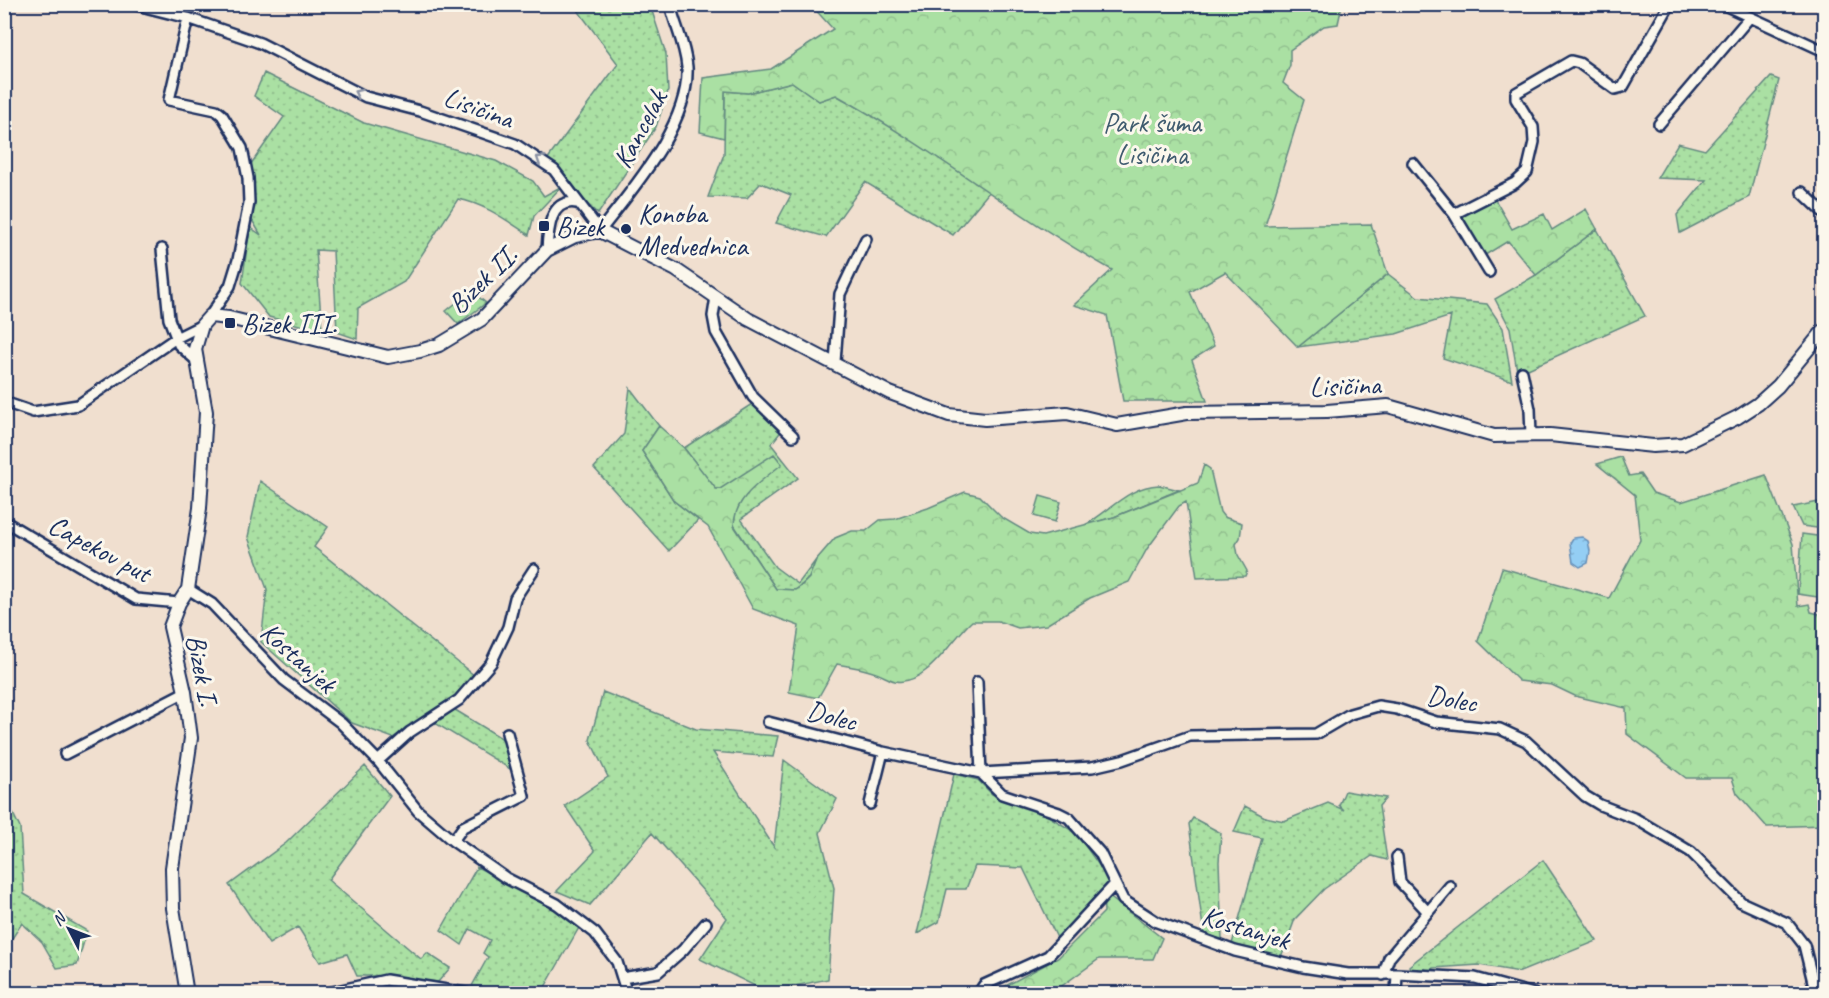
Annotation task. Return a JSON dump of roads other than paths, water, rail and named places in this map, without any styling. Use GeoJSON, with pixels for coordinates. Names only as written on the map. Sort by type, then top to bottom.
{"type":"FeatureCollection","features":[{"type":"Feature","properties":{"kind":"street"},"geometry":{"type":"LineString","coordinates":[[4,402],[33,412],[78,405],[206,320],[230,286],[238,260],[249,203],[248,178],[242,148],[222,115],[216,110],[169,100],[189,18],[133,4]]}},
{"type":"Feature","properties":{"kind":"street"},"geometry":{"type":"LineString","coordinates":[[176,15],[180,4]]}},
{"type":"Feature","properties":{"kind":"street","name":"Kancelak"},"geometry":{"type":"LineString","coordinates":[[600,231],[643,176],[664,141],[683,98],[687,64],[683,43],[670,4]]}},
{"type":"Feature","properties":{"kind":"street"},"geometry":{"type":"LineString","coordinates":[[1454,214],[1515,183],[1527,172],[1534,142],[1533,127],[1516,99],[1516,93],[1571,61],[1579,63],[1615,89],[1623,87],[1670,4]]}},
{"type":"Feature","properties":{"kind":"street"},"geometry":{"type":"LineString","coordinates":[[1722,4],[1824,51]]}},
{"type":"Feature","properties":{"kind":"street","name":"Lisičina"},"geometry":{"type":"LineString","coordinates":[[189,18],[260,43],[366,97],[420,111],[515,144],[554,170],[572,189],[577,203],[586,210],[600,231],[668,266],[748,319],[920,406],[950,415],[976,418],[1067,413],[1117,425],[1186,413],[1327,411],[1388,406],[1494,436],[1550,435],[1653,446],[1683,444],[1738,417],[1758,404],[1792,369],[1824,330]]}},
{"type":"Feature","properties":{"kind":"street"},"geometry":{"type":"LineString","coordinates":[[1659,124],[1749,18]]}},
{"type":"Feature","properties":{"kind":"street"},"geometry":{"type":"LineString","coordinates":[[1413,163],[1454,214],[1489,272]]}},
{"type":"Feature","properties":{"kind":"street"},"geometry":{"type":"LineString","coordinates":[[1802,192],[1824,213]]}},
{"type":"Feature","properties":{"kind":"street","name":"Bizek II."},"geometry":{"type":"LineString","coordinates":[[546,250],[551,217],[556,209],[564,203],[577,203]]}},
{"type":"Feature","properties":{"kind":"street","name":"Bizek II."},"geometry":{"type":"LineString","coordinates":[[206,320],[229,318],[388,357],[440,345],[473,326],[546,250],[575,236],[600,231]]}},
{"type":"Feature","properties":{"kind":"street"},"geometry":{"type":"LineString","coordinates":[[836,362],[840,294],[866,239]]}},
{"type":"Feature","properties":{"kind":"street"},"geometry":{"type":"LineString","coordinates":[[162,249],[169,319],[179,345],[197,361]]}},
{"type":"Feature","properties":{"kind":"street"},"geometry":{"type":"LineString","coordinates":[[716,297],[713,316],[716,332],[753,397],[793,436]]}},
{"type":"Feature","properties":{"kind":"street","name":"Bizek I."},"geometry":{"type":"LineString","coordinates":[[187,993],[173,908],[172,868],[191,738],[185,692],[170,627],[179,603],[188,590],[200,508],[206,412],[195,349],[206,320]]}},
{"type":"Feature","properties":{"kind":"street"},"geometry":{"type":"LineString","coordinates":[[1522,372],[1530,409],[1531,435]]}},
{"type":"Feature","properties":{"kind":"street","name":"Capekov put"},"geometry":{"type":"LineString","coordinates":[[4,521],[136,599],[179,603]]}},
{"type":"Feature","properties":{"kind":"street"},"geometry":{"type":"LineString","coordinates":[[378,761],[410,732],[459,699],[491,663],[508,627],[515,598],[534,569]]}},
{"type":"Feature","properties":{"kind":"street","name":"Kostanjek"},"geometry":{"type":"LineString","coordinates":[[188,590],[212,604],[284,680],[340,723],[378,761],[418,811],[453,841],[506,878],[557,904],[595,933],[616,962],[627,993]]}},
{"type":"Feature","properties":{"kind":"street"},"geometry":{"type":"LineString","coordinates":[[977,682],[981,773]]}},
{"type":"Feature","properties":{"kind":"street"},"geometry":{"type":"LineString","coordinates":[[65,754],[185,692]]}},
{"type":"Feature","properties":{"kind":"street","name":"Dolec"},"geometry":{"type":"LineString","coordinates":[[768,722],[883,752],[981,773],[1092,767],[1122,760],[1190,736],[1316,734],[1350,714],[1378,706],[1397,709],[1436,722],[1500,729],[1526,741],[1585,796],[1600,806],[1636,819],[1691,852],[1741,902],[1787,923],[1804,945],[1816,993]]}},
{"type":"Feature","properties":{"kind":"street"},"geometry":{"type":"LineString","coordinates":[[453,841],[463,827],[524,796],[507,733]]}},
{"type":"Feature","properties":{"kind":"street","name":"Dolec"},"geometry":{"type":"LineString","coordinates":[[870,804],[883,752]]}},
{"type":"Feature","properties":{"kind":"street","name":"Kostanjek"},"geometry":{"type":"LineString","coordinates":[[981,773],[1002,794],[1069,818],[1100,853],[1122,900],[1157,922],[1235,951],[1303,967],[1348,974],[1475,978],[1534,993]]}},
{"type":"Feature","properties":{"kind":"street"},"geometry":{"type":"LineString","coordinates":[[1396,857],[1400,882],[1428,912]]}},
{"type":"Feature","properties":{"kind":"street"},"geometry":{"type":"LineString","coordinates":[[978,993],[984,985],[1048,956],[1115,884]]}},
{"type":"Feature","properties":{"kind":"street"},"geometry":{"type":"LineString","coordinates":[[1383,975],[1389,958],[1450,886]]}},
{"type":"Feature","properties":{"kind":"street"},"geometry":{"type":"LineString","coordinates":[[622,978],[658,972],[683,950],[706,923]]}},
{"type":"Feature","properties":{"kind":"street"},"geometry":{"type":"LineString","coordinates":[[1396,993],[1397,974]]}},
{"type":"Feature","properties":{"kind":"street"},"geometry":{"type":"LineString","coordinates":[[323,993],[386,980],[471,993]]}},
{"type":"Feature","properties":{"kind":"water"},"geometry":{"type":"Polygon","coordinates":[[[1582,537],[1588,541],[1590,551],[1588,563],[1580,567],[1573,562],[1570,543],[1573,538],[1582,537]]]}},
{"type":"Feature","properties":{"kind":"place","name":"Bizek"},"geometry":{"type":"Point","coordinates":[544,226]}},
{"type":"Feature","properties":{"kind":"place","name":"Konoba Medvednica"},"geometry":{"type":"Point","coordinates":[626,229]}},
{"type":"Feature","properties":{"kind":"place","name":"Bizek III."},"geometry":{"type":"Point","coordinates":[230,323]}},
{"type":"Feature","properties":{"kind":"park label","name":"Park šuma Lisičina"},"geometry":{"type":"Point","coordinates":[1152,138]}}]}
